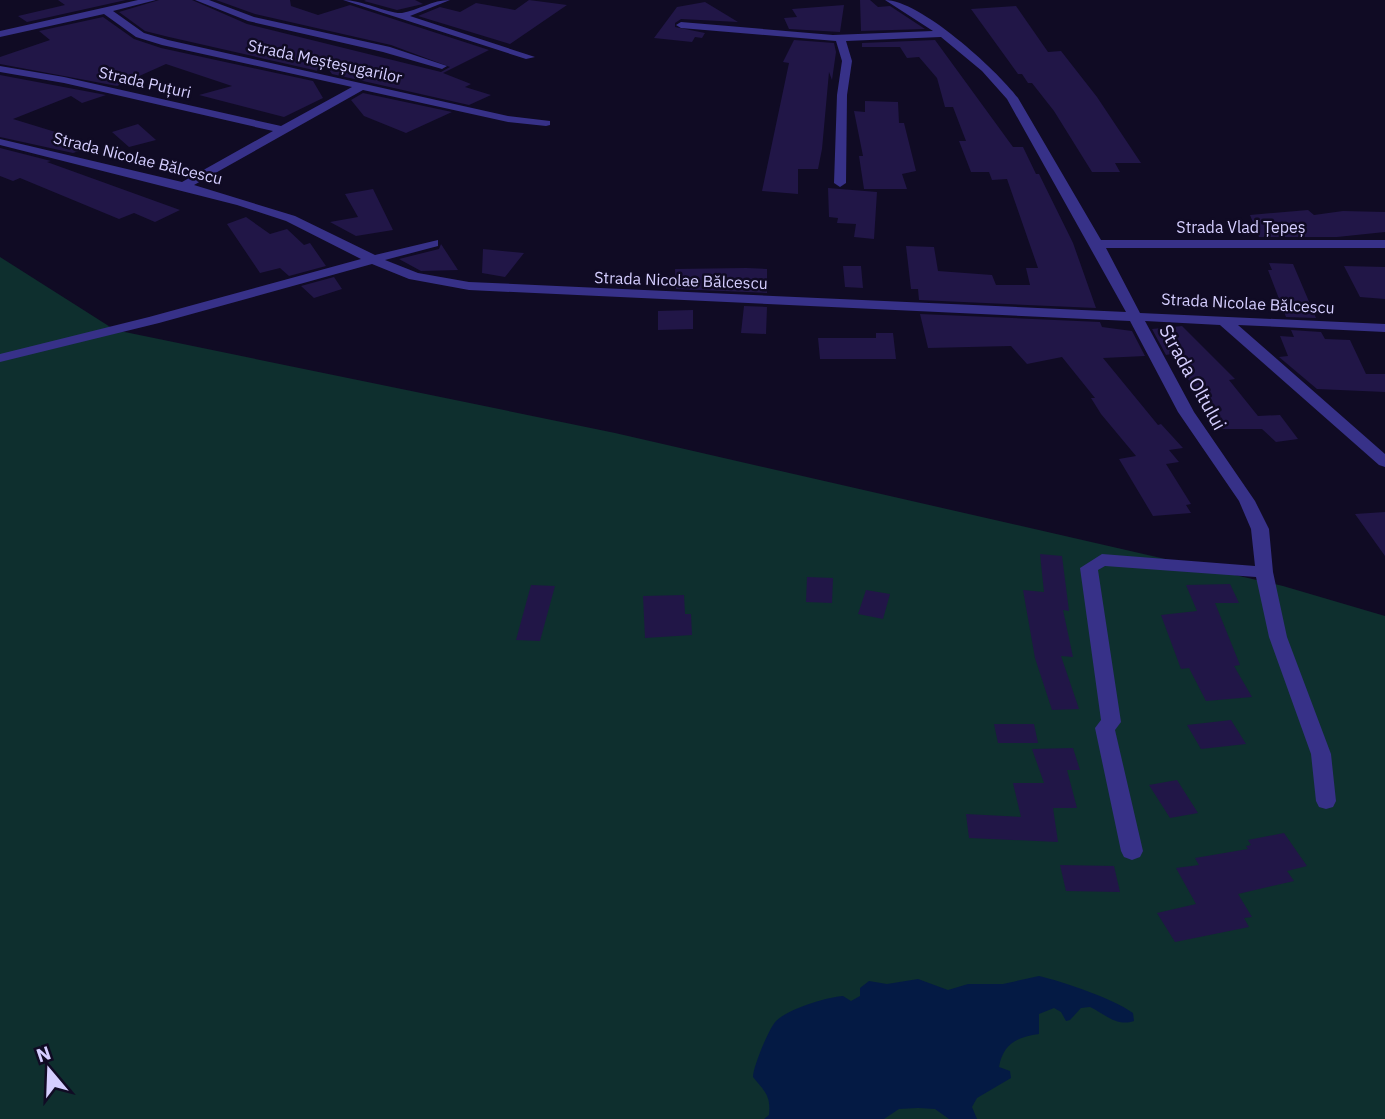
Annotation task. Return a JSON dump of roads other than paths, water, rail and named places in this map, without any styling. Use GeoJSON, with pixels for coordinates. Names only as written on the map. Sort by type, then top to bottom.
{"type":"FeatureCollection","features":[{"type":"Feature","properties":{"kind":"street"},"geometry":{"type":"LineString","coordinates":[[0,34],[106,6],[151,0]]}},
{"type":"Feature","properties":{"kind":"street"},"geometry":{"type":"LineString","coordinates":[[200,0],[251,19],[386,49],[442,66]]}},
{"type":"Feature","properties":{"kind":"street"},"geometry":{"type":"LineString","coordinates":[[348,0],[530,57]]}},
{"type":"Feature","properties":{"kind":"street"},"geometry":{"type":"LineString","coordinates":[[402,16],[445,0]]}},
{"type":"Feature","properties":{"kind":"street","name":"Strada Oltului"},"geometry":{"type":"LineString","coordinates":[[890,0],[945,34],[1012,98],[1097,244],[1186,412],[1247,501],[1260,529],[1264,572],[1278,637],[1321,754],[1326,801]]}},
{"type":"Feature","properties":{"kind":"street","name":"Strada Meșteșugarilor"},"geometry":{"type":"LineString","coordinates":[[106,6],[134,32],[154,40],[508,119],[546,123]]}},
{"type":"Feature","properties":{"kind":"street"},"geometry":{"type":"LineString","coordinates":[[681,25],[840,39],[945,34]]}},
{"type":"Feature","properties":{"kind":"street"},"geometry":{"type":"LineString","coordinates":[[840,39],[847,61],[842,95],[840,183]]}},
{"type":"Feature","properties":{"kind":"street","name":"Strada Puțuri"},"geometry":{"type":"LineString","coordinates":[[0,69],[64,80],[282,130]]}},
{"type":"Feature","properties":{"kind":"street"},"geometry":{"type":"LineString","coordinates":[[183,186],[363,85]]}},
{"type":"Feature","properties":{"kind":"street","name":"Strada Nicolae Bălcescu"},"geometry":{"type":"LineString","coordinates":[[0,142],[183,186],[298,221],[415,277],[503,289],[1134,314],[1385,328]]}},
{"type":"Feature","properties":{"kind":"street"},"geometry":{"type":"LineString","coordinates":[[0,358],[433,243]]}},
{"type":"Feature","properties":{"kind":"street","name":"Strada Vlad Țepeș"},"geometry":{"type":"LineString","coordinates":[[1097,244],[1385,244]]}},
{"type":"Feature","properties":{"kind":"street"},"geometry":{"type":"LineString","coordinates":[[1222,319],[1385,463]]}},
{"type":"Feature","properties":{"kind":"street"},"geometry":{"type":"LineString","coordinates":[[1132,851],[1105,728],[1111,722],[1089,568],[1094,562],[1102,560],[1264,572]]}},
{"type":"Feature","properties":{"kind":"water"},"geometry":{"type":"Polygon","coordinates":[[[1039,976],[1101,996],[1133,1013],[1134,1021],[1116,1021],[1090,1007],[1081,1008],[1066,1021],[1061,1012],[1054,1008],[1039,1014],[1039,1034],[1012,1043],[1001,1059],[999,1067],[1010,1071],[1011,1078],[977,1098],[972,1107],[977,1119],[949,1119],[935,1109],[918,1108],[899,1109],[884,1119],[764,1119],[769,1115],[769,1103],[766,1094],[753,1077],[754,1072],[773,1025],[789,1012],[836,997],[843,996],[851,1001],[860,996],[860,988],[869,981],[887,984],[918,979],[948,990],[968,984],[1003,984],[1039,976]]]}}]}
